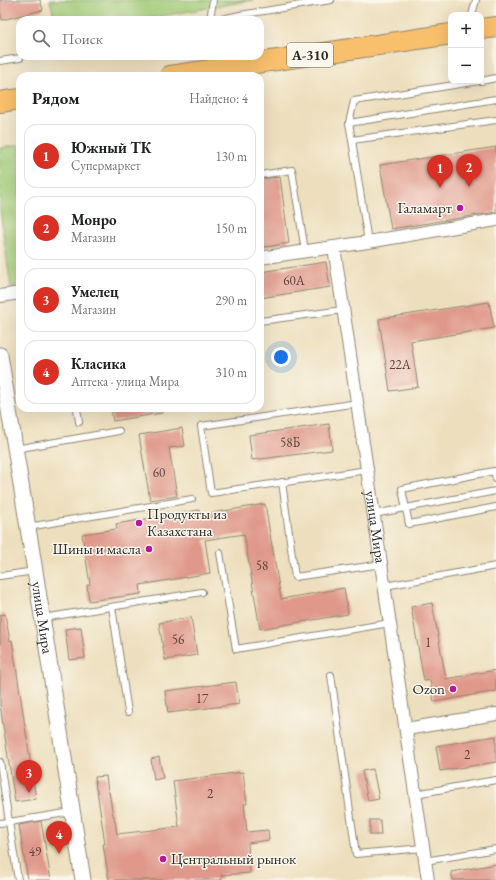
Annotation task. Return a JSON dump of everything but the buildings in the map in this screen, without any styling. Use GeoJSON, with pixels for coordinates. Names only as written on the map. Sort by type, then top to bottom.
{"type":"FeatureCollection","features":[{"type":"Feature","properties":{"kind":"highway"},"geometry":{"type":"LineString","coordinates":[[484,29],[496,27]]}},
{"type":"Feature","properties":{"kind":"highway","name":"А-310"},"geometry":{"type":"LineString","coordinates":[[197,72],[448,34]]}},
{"type":"Feature","properties":{"kind":"highway"},"geometry":{"type":"LineString","coordinates":[[0,102],[16,100]]}},
{"type":"Feature","properties":{"kind":"street"},"geometry":{"type":"LineString","coordinates":[[264,257],[368,242],[496,220]]}},
{"type":"Feature","properties":{"kind":"street","name":"улица Мира"},"geometry":{"type":"LineString","coordinates":[[334,247],[428,880]]}},
{"type":"Feature","properties":{"kind":"street"},"geometry":{"type":"LineString","coordinates":[[0,296],[16,294]]}},
{"type":"Feature","properties":{"kind":"street","name":"улица Мира"},"geometry":{"type":"LineString","coordinates":[[0,355],[43,618],[83,880]]}},
{"type":"Feature","properties":{"kind":"street"},"geometry":{"type":"LineString","coordinates":[[406,729],[496,714]]}},
{"type":"Feature","properties":{"kind":"lane"},"geometry":{"type":"LineString","coordinates":[[211,16],[213,0]]}},
{"type":"Feature","properties":{"kind":"lane"},"geometry":{"type":"LineString","coordinates":[[235,16],[331,0]]}},
{"type":"Feature","properties":{"kind":"lane"},"geometry":{"type":"LineString","coordinates":[[473,12],[476,0]]}},
{"type":"Feature","properties":{"kind":"lane"},"geometry":{"type":"LineString","coordinates":[[0,62],[16,59]]}},
{"type":"Feature","properties":{"kind":"lane"},"geometry":{"type":"LineString","coordinates":[[484,80],[496,78]]}},
{"type":"Feature","properties":{"kind":"lane"},"geometry":{"type":"LineString","coordinates":[[368,242],[349,123],[354,101],[461,84]]}},
{"type":"Feature","properties":{"kind":"lane"},"geometry":{"type":"LineString","coordinates":[[349,123],[496,99]]}},
{"type":"Feature","properties":{"kind":"lane"},"geometry":{"type":"LineString","coordinates":[[352,140],[496,120]]}},
{"type":"Feature","properties":{"kind":"lane"},"geometry":{"type":"LineString","coordinates":[[264,174],[292,170],[305,251]]}},
{"type":"Feature","properties":{"kind":"lane"},"geometry":{"type":"LineString","coordinates":[[264,320],[343,310]]}},
{"type":"Feature","properties":{"kind":"lane"},"geometry":{"type":"LineString","coordinates":[[358,403],[201,426],[211,493],[367,470]]}},
{"type":"Feature","properties":{"kind":"lane"},"geometry":{"type":"LineString","coordinates":[[78,412],[79,422]]}},
{"type":"Feature","properties":{"kind":"lane"},"geometry":{"type":"LineString","coordinates":[[15,449],[119,431]]}},
{"type":"Feature","properties":{"kind":"lane"},"geometry":{"type":"LineString","coordinates":[[496,479],[494,471],[402,489],[409,524],[496,507]]}},
{"type":"Feature","properties":{"kind":"lane"},"geometry":{"type":"LineString","coordinates":[[282,482],[296,577],[382,564]]}},
{"type":"Feature","properties":{"kind":"lane"},"geometry":{"type":"LineString","coordinates":[[374,514],[496,491]]}},
{"type":"Feature","properties":{"kind":"lane"},"geometry":{"type":"LineString","coordinates":[[28,527],[192,499]]}},
{"type":"Feature","properties":{"kind":"lane"},"geometry":{"type":"LineString","coordinates":[[220,553],[236,649],[390,623]]}},
{"type":"Feature","properties":{"kind":"lane"},"geometry":{"type":"LineString","coordinates":[[385,586],[496,566]]}},
{"type":"Feature","properties":{"kind":"lane"},"geometry":{"type":"LineString","coordinates":[[0,576],[35,571]]}},
{"type":"Feature","properties":{"kind":"lane"},"geometry":{"type":"LineString","coordinates":[[43,618],[202,592]]}},
{"type":"Feature","properties":{"kind":"lane"},"geometry":{"type":"LineString","coordinates":[[112,607],[128,712]]}},
{"type":"Feature","properties":{"kind":"lane"},"geometry":{"type":"LineString","coordinates":[[331,675],[356,854],[423,848]]}},
{"type":"Feature","properties":{"kind":"lane"},"geometry":{"type":"LineString","coordinates":[[0,762],[18,880]]}},
{"type":"Feature","properties":{"kind":"lane"},"geometry":{"type":"LineString","coordinates":[[415,794],[496,780]]}},
{"type":"Feature","properties":{"kind":"lane"},"geometry":{"type":"LineString","coordinates":[[0,823],[72,812]]}},
{"type":"Feature","properties":{"kind":"lane"},"geometry":{"type":"LineString","coordinates":[[425,861],[496,849]]}},
{"type":"Feature","properties":{"kind":"green space"},"geometry":{"type":"Polygon","coordinates":[[[50,0],[253,0],[162,16],[54,16],[50,0]]]}},
{"type":"Feature","properties":{"kind":"green space"},"geometry":{"type":"Polygon","coordinates":[[[16,146],[16,286],[11,287],[0,211],[0,148],[16,146]]]}},
{"type":"Feature","properties":{"kind":"place","name":"Монро"},"geometry":{"type":"Point","coordinates":[469,187]}},
{"type":"Feature","properties":{"kind":"place","name":"Южный ТК"},"geometry":{"type":"Point","coordinates":[440,188]}},
{"type":"Feature","properties":{"kind":"place","name":"Галамарт"},"geometry":{"type":"Point","coordinates":[460,208]}},
{"type":"Feature","properties":{"kind":"place","name":"Продукты из Казахстана"},"geometry":{"type":"Point","coordinates":[139,523]}},
{"type":"Feature","properties":{"kind":"place","name":"Шины и масла"},"geometry":{"type":"Point","coordinates":[149,549]}},
{"type":"Feature","properties":{"kind":"place","name":"Ozon"},"geometry":{"type":"Point","coordinates":[453,689]}},
{"type":"Feature","properties":{"kind":"place","name":"Умелец"},"geometry":{"type":"Point","coordinates":[29,793]}},
{"type":"Feature","properties":{"kind":"place","name":"Класика"},"geometry":{"type":"Point","coordinates":[59,854]}},
{"type":"Feature","properties":{"kind":"place","name":"Центральный рынок"},"geometry":{"type":"Point","coordinates":[163,859]}}]}
